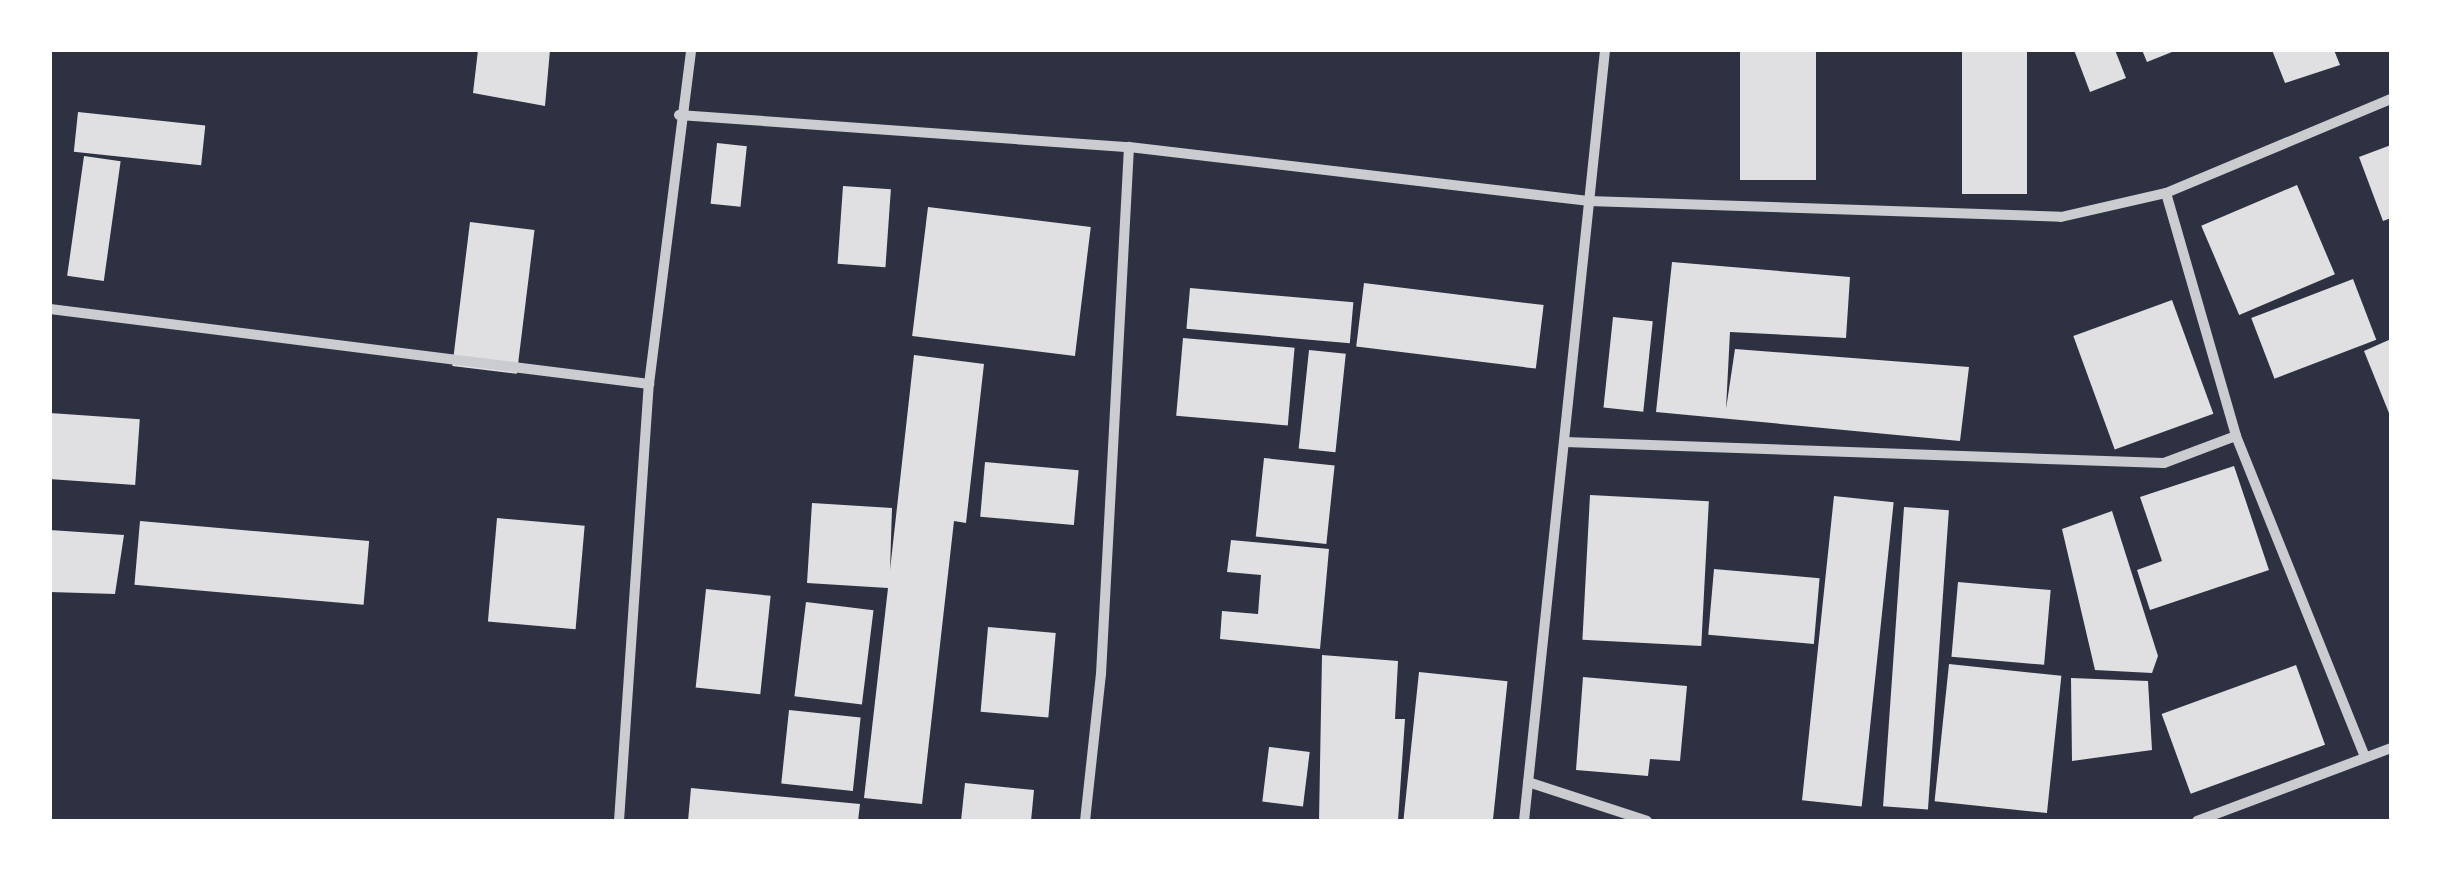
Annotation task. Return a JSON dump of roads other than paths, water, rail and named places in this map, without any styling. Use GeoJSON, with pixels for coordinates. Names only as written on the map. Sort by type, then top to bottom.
{"type":"FeatureCollection","features":[{"type":"Feature","properties":{"kind":"street"},"geometry":{"type":"LineString","coordinates":[[618,821],[649,384],[679,115],[691,50]]}},
{"type":"Feature","properties":{"kind":"street"},"geometry":{"type":"LineString","coordinates":[[1524,821],[1605,50]]}},
{"type":"Feature","properties":{"kind":"street"},"geometry":{"type":"LineString","coordinates":[[679,115],[1129,148],[1588,201],[2061,218],[2166,193],[2391,98]]}},
{"type":"Feature","properties":{"kind":"street"},"geometry":{"type":"LineString","coordinates":[[1086,821],[1100,674],[1129,148]]}},
{"type":"Feature","properties":{"kind":"street"},"geometry":{"type":"LineString","coordinates":[[2166,193],[2236,436],[2364,754]]}},
{"type":"Feature","properties":{"kind":"street"},"geometry":{"type":"LineString","coordinates":[[50,309],[649,384]]}},
{"type":"Feature","properties":{"kind":"street"},"geometry":{"type":"LineString","coordinates":[[1566,442],[2164,463],[2236,436]]}},
{"type":"Feature","properties":{"kind":"street"},"geometry":{"type":"LineString","coordinates":[[2197,821],[2364,754],[2391,748]]}},
{"type":"Feature","properties":{"kind":"street"},"geometry":{"type":"LineString","coordinates":[[1528,782],[1646,821]]}}]}
